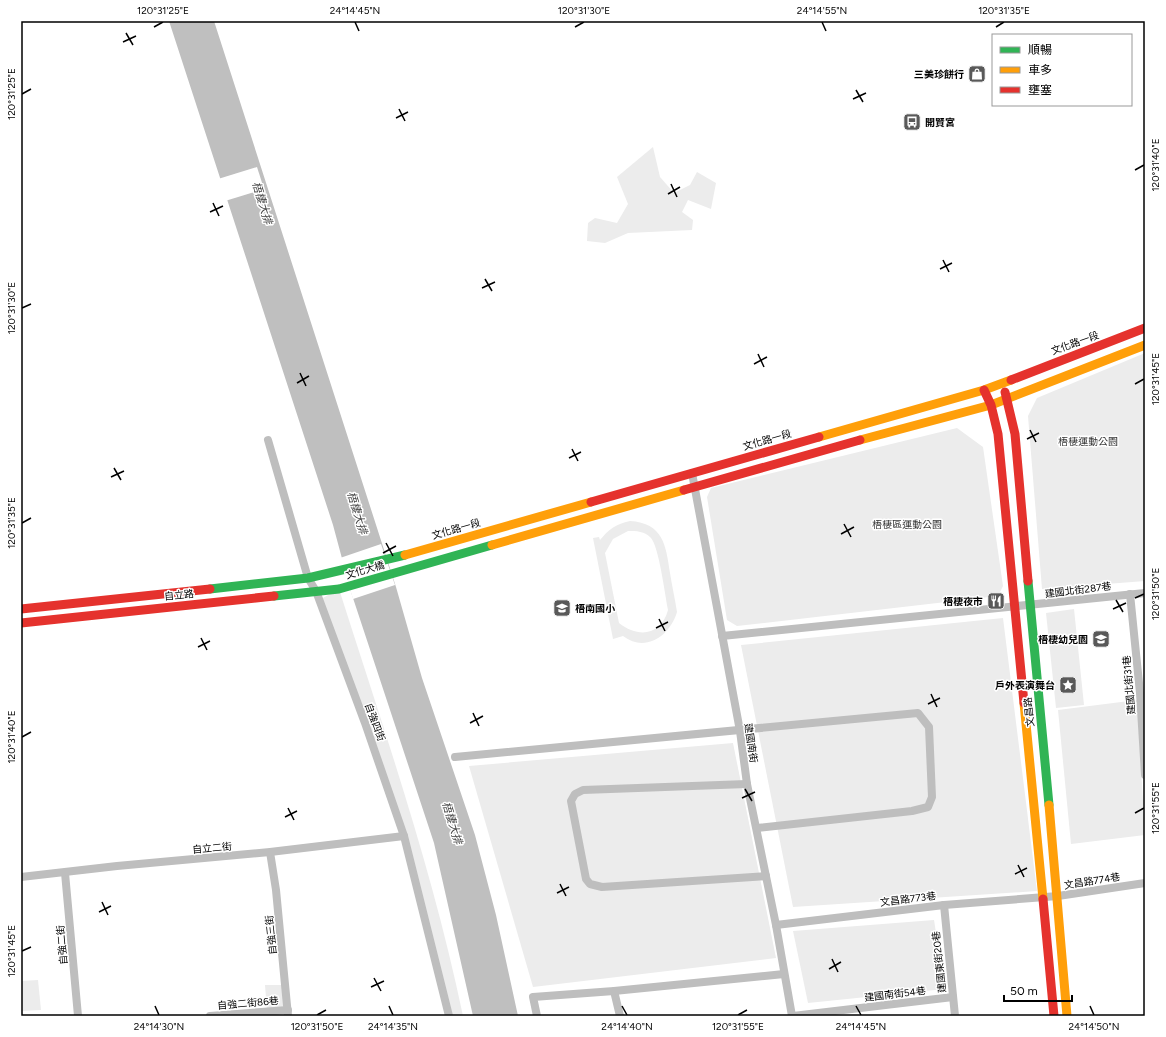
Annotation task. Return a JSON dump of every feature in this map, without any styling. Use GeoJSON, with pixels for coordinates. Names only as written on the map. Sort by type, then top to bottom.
{"type":"FeatureCollection","features":[{"type":"Feature","properties":{"kind":"street","name":"文化路一段"},"geometry":{"type":"LineString","coordinates":[[391,559],[984,390],[1145,328]]}},
{"type":"Feature","properties":{"kind":"street"},"geometry":{"type":"LineString","coordinates":[[695,488],[898,429],[991,405],[1145,344]]}},
{"type":"Feature","properties":{"kind":"street","name":"文昌路"},"geometry":{"type":"LineString","coordinates":[[1002,383],[1015,434],[1058,896],[1067,1016]]}},
{"type":"Feature","properties":{"kind":"street","name":"文昌路"},"geometry":{"type":"LineString","coordinates":[[984,390],[991,405],[998,434],[1054,1016]]}},
{"type":"Feature","properties":{"kind":"street","name":"自強四街"},"geometry":{"type":"LineString","coordinates":[[268,440],[308,578],[316,591],[365,723],[404,836],[425,913],[449,1016]]}},
{"type":"Feature","properties":{"kind":"street","name":"建國南街"},"geometry":{"type":"LineString","coordinates":[[692,473],[740,731],[747,784],[776,925],[792,1016]]}},
{"type":"Feature","properties":{"kind":"street","name":"文化大橋"},"geometry":{"type":"LineString","coordinates":[[339,589],[695,488]]}},
{"type":"Feature","properties":{"kind":"street","name":"文化大橋"},"geometry":{"type":"LineString","coordinates":[[335,573],[391,559]]}},
{"type":"Feature","properties":{"kind":"street","name":"自立路"},"geometry":{"type":"LineString","coordinates":[[21,609],[308,578],[335,573]]}},
{"type":"Feature","properties":{"kind":"street","name":"自立路"},"geometry":{"type":"LineString","coordinates":[[21,623],[339,589]]}},
{"type":"Feature","properties":{"kind":"street","name":"建國北街287巷"},"geometry":{"type":"LineString","coordinates":[[722,636],[1014,606],[1030,606],[1145,593]]}},
{"type":"Feature","properties":{"kind":"street","name":"建國北街31巷"},"geometry":{"type":"LineString","coordinates":[[1130,594],[1140,693],[1145,774]]}},
{"type":"Feature","properties":{"kind":"street"},"geometry":{"type":"LineString","coordinates":[[455,757],[740,731],[829,720],[918,713],[928,727],[932,797],[928,807],[904,812],[757,828]]}},
{"type":"Feature","properties":{"kind":"street"},"geometry":{"type":"LineString","coordinates":[[747,784],[583,790],[575,794],[571,801],[586,879],[590,884],[602,887],[766,876]]}},
{"type":"Feature","properties":{"kind":"street","name":"自立二街"},"geometry":{"type":"LineString","coordinates":[[21,877],[117,866],[270,852],[404,836]]}},
{"type":"Feature","properties":{"kind":"street","name":"自強三街"},"geometry":{"type":"LineString","coordinates":[[270,852],[281,937],[288,1013]]}},
{"type":"Feature","properties":{"kind":"street","name":"自強二街"},"geometry":{"type":"LineString","coordinates":[[65,873],[78,1016]]}},
{"type":"Feature","properties":{"kind":"street","name":"文昌路774巷"},"geometry":{"type":"LineString","coordinates":[[1043,896],[1058,896],[1145,883]]}},
{"type":"Feature","properties":{"kind":"street","name":"文昌路773巷"},"geometry":{"type":"LineString","coordinates":[[776,925],[1043,896]]}},
{"type":"Feature","properties":{"kind":"street","name":"建國東街20巷"},"geometry":{"type":"LineString","coordinates":[[944,906],[955,1016]]}},
{"type":"Feature","properties":{"kind":"street"},"geometry":{"type":"LineString","coordinates":[[537,1016],[532,996],[614,991],[784,974]]}},
{"type":"Feature","properties":{"kind":"street"},"geometry":{"type":"LineString","coordinates":[[614,991],[620,1016]]}},
{"type":"Feature","properties":{"kind":"street","name":"建國南街54巷"},"geometry":{"type":"LineString","coordinates":[[792,1016],[953,997]]}},
{"type":"Feature","properties":{"kind":"street","name":"自強二街86巷"},"geometry":{"type":"LineString","coordinates":[[210,1016],[288,1013]]}},
{"type":"Feature","properties":{"kind":"green space"},"geometry":{"type":"Polygon","coordinates":[[[653,147],[660,177],[674,193],[690,185],[697,172],[716,183],[711,209],[688,200],[682,212],[693,220],[692,230],[628,233],[605,243],[587,241],[588,223],[595,218],[617,223],[628,204],[617,177],[653,147]]]}},
{"type":"Feature","properties":{"kind":"green space","name":"梧棲運動公園"},"geometry":{"type":"Polygon","coordinates":[[[1145,353],[1145,581],[1042,589],[1028,416],[1037,398],[1145,353]]]}},
{"type":"Feature","properties":{"kind":"green space","name":"梧棲區運動公園"},"geometry":{"type":"Polygon","coordinates":[[[957,428],[983,447],[1003,586],[998,596],[737,626],[727,620],[707,497],[711,488],[957,428]]]}},
{"type":"Feature","properties":{"kind":"green space"},"geometry":{"type":"Polygon","coordinates":[[[630,521],[650,526],[661,537],[667,553],[677,612],[674,621],[663,635],[648,642],[640,643],[631,641],[623,636],[613,639],[593,538],[599,537],[600,540],[617,525],[630,521]],[[628,531],[613,539],[605,553],[619,623],[634,631],[648,632],[660,625],[665,619],[668,610],[659,561],[657,551],[651,538],[640,532],[628,531]]]}},
{"type":"Feature","properties":{"kind":"green space"},"geometry":{"type":"Polygon","coordinates":[[[339,589],[407,801],[437,908],[463,1016],[450,1016],[407,850],[321,599],[339,589]]]}},
{"type":"Feature","properties":{"kind":"green space"},"geometry":{"type":"Polygon","coordinates":[[[1074,609],[1084,705],[1056,708],[1046,613],[1074,609]]]}},
{"type":"Feature","properties":{"kind":"green space"},"geometry":{"type":"Polygon","coordinates":[[[1003,618],[1037,891],[793,907],[741,645],[1003,618]]]}},
{"type":"Feature","properties":{"kind":"green space"},"geometry":{"type":"Polygon","coordinates":[[[1137,700],[1145,835],[1071,844],[1058,710],[1137,700]]]}},
{"type":"Feature","properties":{"kind":"green space"},"geometry":{"type":"Polygon","coordinates":[[[733,743],[776,958],[533,987],[469,766],[733,743]]]}},
{"type":"Feature","properties":{"kind":"green space"},"geometry":{"type":"Polygon","coordinates":[[[934,920],[945,989],[808,1003],[793,931],[934,920]]]}},
{"type":"Feature","properties":{"kind":"green space"},"geometry":{"type":"Polygon","coordinates":[[[38,980],[41,1010],[21,1011],[21,981],[38,980]]]}},
{"type":"Feature","properties":{"kind":"green space"},"geometry":{"type":"Polygon","coordinates":[[[265,985],[285,985],[288,1010],[267,1011],[265,985]]]}},
{"type":"Feature","properties":{"kind":"water","name":"梧棲大排"},"geometry":{"type":"Polygon","coordinates":[[[169,21],[214,21],[396,587],[422,678],[475,835],[496,915],[518,1016],[473,1016],[434,843],[351,592],[333,525],[169,21]]]}},
{"type":"Feature","properties":{"kind":"pier"},"geometry":{"type":"Polygon","coordinates":[[[257,167],[264,189],[225,201],[218,179],[257,167]]]}},
{"type":"Feature","properties":{"kind":"pier"},"geometry":{"type":"Polygon","coordinates":[[[381,544],[395,585],[353,599],[340,558],[381,544]]]}},
{"type":"Feature","properties":{"kind":"traffic: fast"},"geometry":{"type":"LineString","coordinates":[[274,596],[339,589],[492,545]]}},
{"type":"Feature","properties":{"kind":"traffic: fast"},"geometry":{"type":"LineString","coordinates":[[210,589],[308,578],[405,555]]}},
{"type":"Feature","properties":{"kind":"traffic: fast"},"geometry":{"type":"LineString","coordinates":[[1028,581],[1049,805]]}},
{"type":"Feature","properties":{"kind":"traffic: slow"},"geometry":{"type":"LineString","coordinates":[[860,440],[991,405],[1145,345]]}},
{"type":"Feature","properties":{"kind":"traffic: slow"},"geometry":{"type":"LineString","coordinates":[[819,437],[984,390],[1011,380]]}},
{"type":"Feature","properties":{"kind":"traffic: slow"},"geometry":{"type":"LineString","coordinates":[[492,545],[684,490]]}},
{"type":"Feature","properties":{"kind":"traffic: slow"},"geometry":{"type":"LineString","coordinates":[[405,555],[591,502]]}},
{"type":"Feature","properties":{"kind":"traffic: slow"},"geometry":{"type":"LineString","coordinates":[[1024,703],[1043,899]]}},
{"type":"Feature","properties":{"kind":"traffic: slow"},"geometry":{"type":"LineString","coordinates":[[1049,805],[1067,1016]]}},
{"type":"Feature","properties":{"kind":"traffic: jam"},"geometry":{"type":"LineString","coordinates":[[1011,380],[1145,328]]}},
{"type":"Feature","properties":{"kind":"traffic: jam"},"geometry":{"type":"LineString","coordinates":[[984,390],[991,405],[998,434],[1024,703]]}},
{"type":"Feature","properties":{"kind":"traffic: jam"},"geometry":{"type":"LineString","coordinates":[[1005,392],[1015,434],[1028,581]]}},
{"type":"Feature","properties":{"kind":"traffic: jam"},"geometry":{"type":"LineString","coordinates":[[591,502],[819,437]]}},
{"type":"Feature","properties":{"kind":"traffic: jam"},"geometry":{"type":"LineString","coordinates":[[684,490],[860,440]]}},
{"type":"Feature","properties":{"kind":"traffic: jam"},"geometry":{"type":"LineString","coordinates":[[21,609],[210,589]]}},
{"type":"Feature","properties":{"kind":"traffic: jam"},"geometry":{"type":"LineString","coordinates":[[21,623],[274,596]]}},
{"type":"Feature","properties":{"kind":"traffic: jam"},"geometry":{"type":"LineString","coordinates":[[1043,899],[1054,1016]]}},
{"type":"Feature","properties":{"kind":"place","name":"三美珍餅行"},"geometry":{"type":"Point","coordinates":[977,74]}},
{"type":"Feature","properties":{"kind":"place","name":"開賢宮"},"geometry":{"type":"Point","coordinates":[912,122]}},
{"type":"Feature","properties":{"kind":"place","name":"梧棲夜市"},"geometry":{"type":"Point","coordinates":[996,601]}},
{"type":"Feature","properties":{"kind":"place","name":"梧南國小"},"geometry":{"type":"Point","coordinates":[562,608]}},
{"type":"Feature","properties":{"kind":"place","name":"梧棲幼兒園"},"geometry":{"type":"Point","coordinates":[1101,639]}},
{"type":"Feature","properties":{"kind":"place","name":"戶外表演舞台"},"geometry":{"type":"Point","coordinates":[1068,685]}}]}
